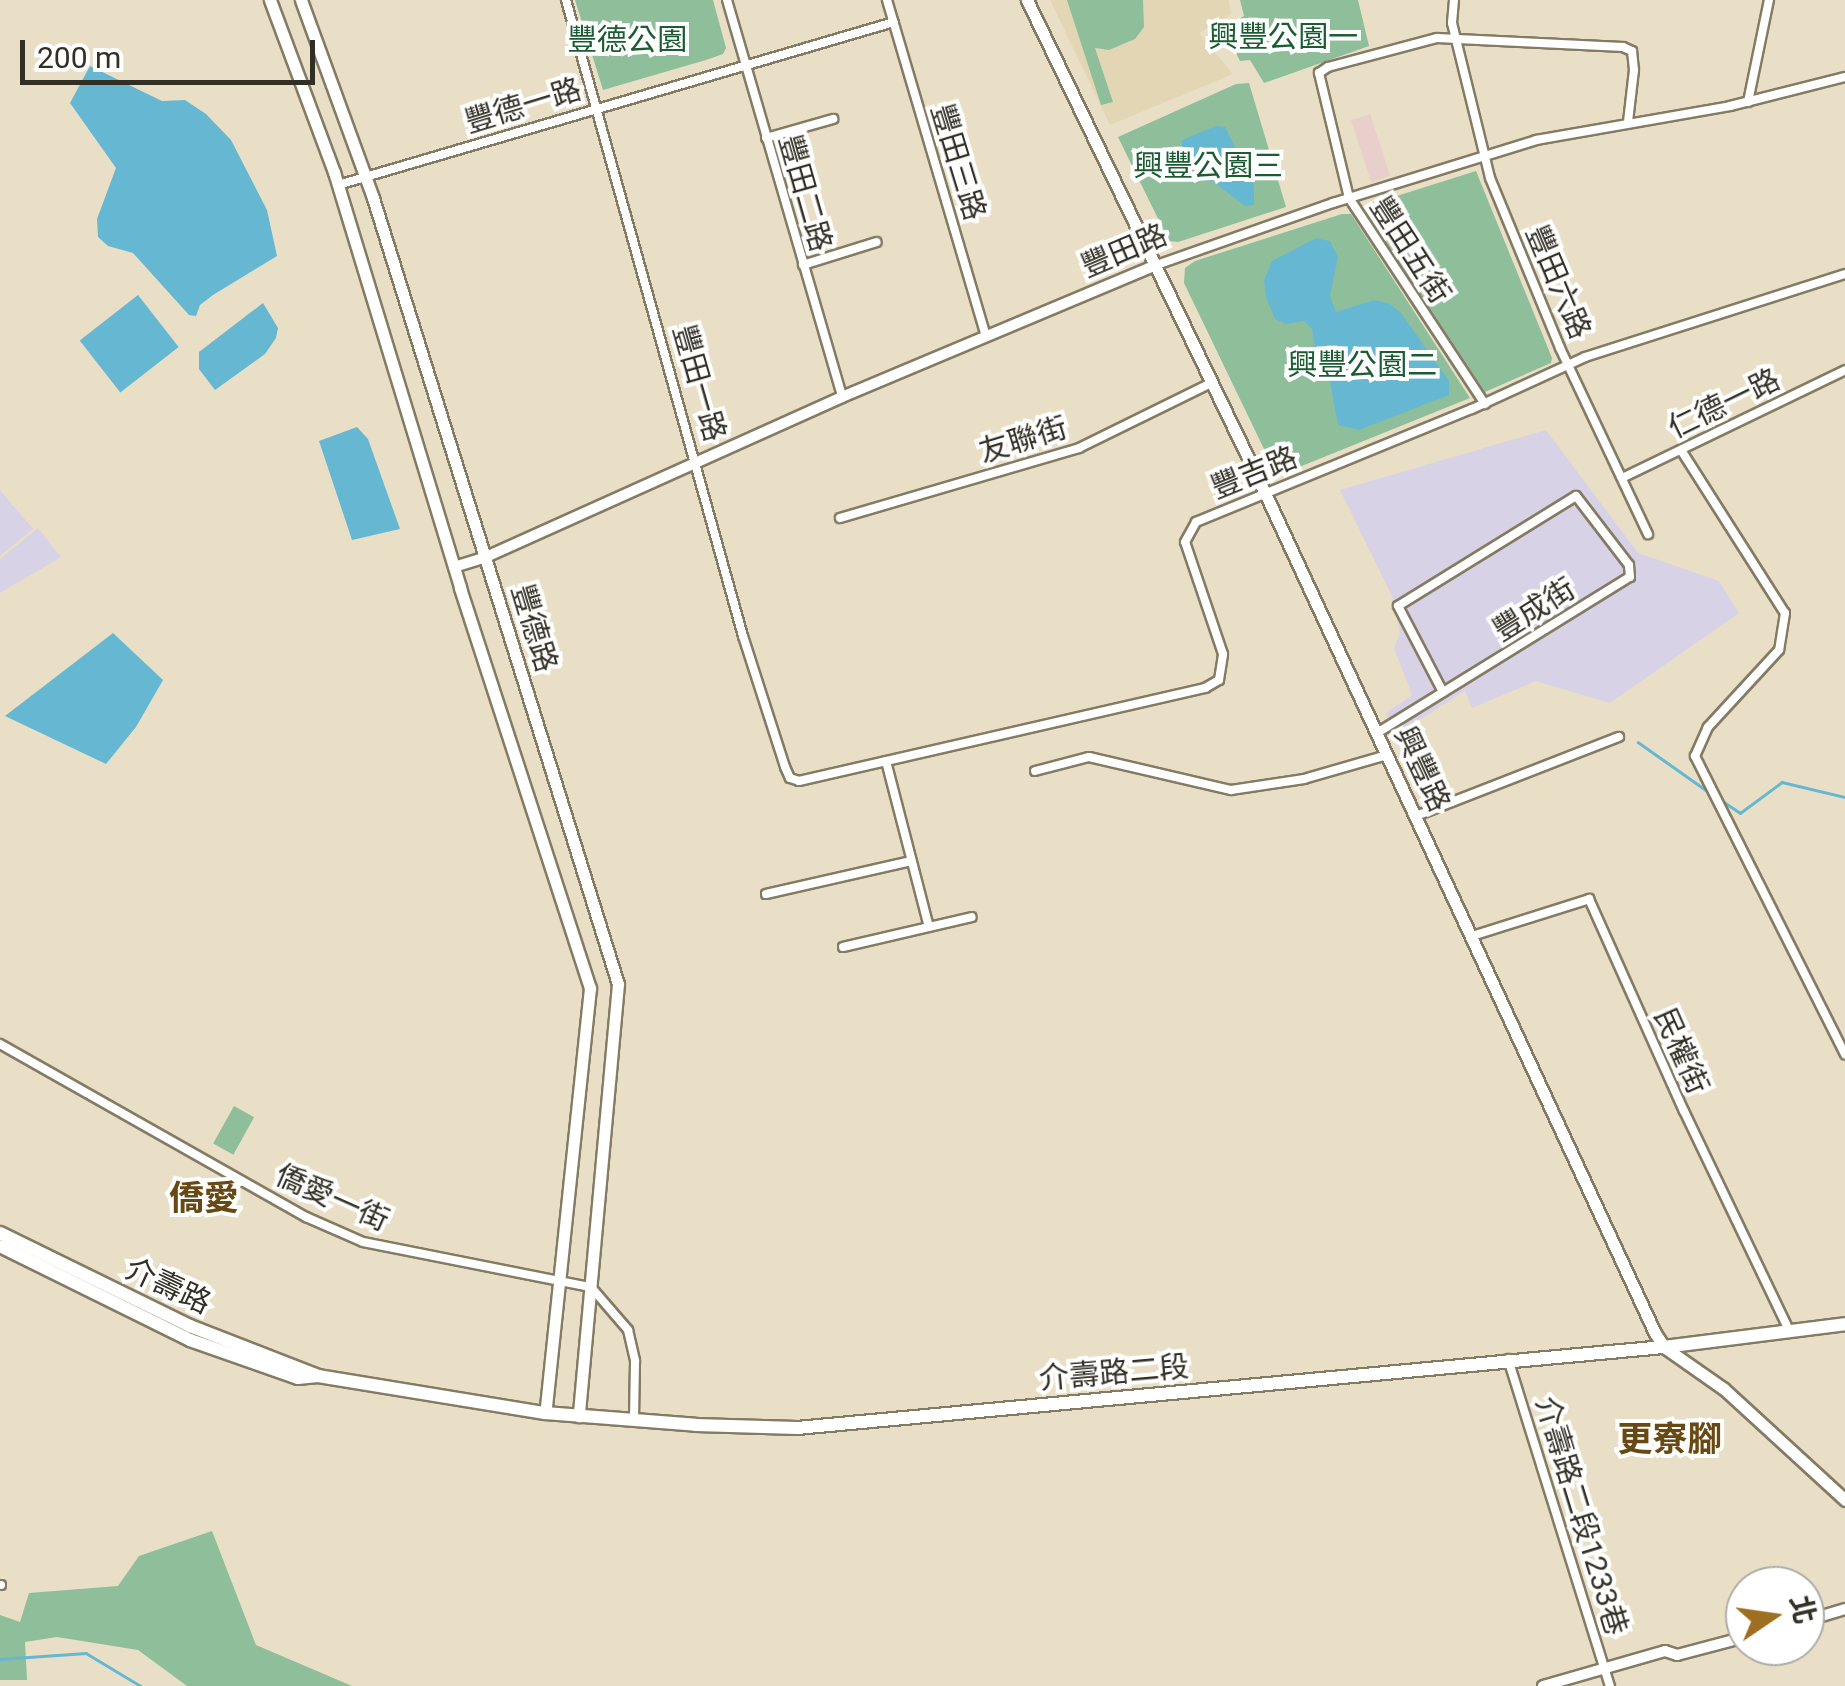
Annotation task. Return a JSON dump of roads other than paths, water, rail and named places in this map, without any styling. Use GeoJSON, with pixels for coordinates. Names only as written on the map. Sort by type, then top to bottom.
{"type":"FeatureCollection","features":[{"type":"Feature","properties":{"kind":"main road","name":"豐德路"},"geometry":{"type":"LineString","coordinates":[[270,0],[338,186],[454,567],[590,988],[545,1413]]}},
{"type":"Feature","properties":{"kind":"main road","name":"豐德路"},"geometry":{"type":"LineString","coordinates":[[301,0],[366,177],[618,984],[579,1416]]}},
{"type":"Feature","properties":{"kind":"main road","name":"興豐路"},"geometry":{"type":"LineString","coordinates":[[1027,0],[1266,493],[1664,1346],[1724,1389],[1845,1500]]}},
{"type":"Feature","properties":{"kind":"main road","name":"介壽路"},"geometry":{"type":"LineString","coordinates":[[0,1234],[190,1326],[318,1376],[386,1390]]}},
{"type":"Feature","properties":{"kind":"main road","name":"介壽路"},"geometry":{"type":"LineString","coordinates":[[0,1246],[190,1340],[298,1378],[318,1376]]}},
{"type":"Feature","properties":{"kind":"main road","name":"介壽路二段"},"geometry":{"type":"LineString","coordinates":[[386,1390],[545,1413],[797,1428],[1664,1346],[1845,1324]]}},
{"type":"Feature","properties":{"kind":"street","name":"豐田一路"},"geometry":{"type":"LineString","coordinates":[[566,0],[698,462],[743,636],[790,778]]}},
{"type":"Feature","properties":{"kind":"street","name":"豐田二路"},"geometry":{"type":"LineString","coordinates":[[727,0],[842,397]]}},
{"type":"Feature","properties":{"kind":"street","name":"豐田三路"},"geometry":{"type":"LineString","coordinates":[[887,0],[986,336]]}},
{"type":"Feature","properties":{"kind":"street","name":"豐田六路"},"geometry":{"type":"LineString","coordinates":[[1454,0],[1456,37],[1483,157],[1568,364],[1648,534]]}},
{"type":"Feature","properties":{"kind":"street"},"geometry":{"type":"LineString","coordinates":[[1748,102],[1769,0]]}},
{"type":"Feature","properties":{"kind":"street","name":"豐德一路"},"geometry":{"type":"LineString","coordinates":[[338,186],[894,22]]}},
{"type":"Feature","properties":{"kind":"street"},"geometry":{"type":"LineString","coordinates":[[1456,37],[1628,48],[1634,70],[1628,122]]}},
{"type":"Feature","properties":{"kind":"street","name":"豐田五街"},"geometry":{"type":"LineString","coordinates":[[1456,37],[1328,67],[1319,74],[1349,198],[1485,404]]}},
{"type":"Feature","properties":{"kind":"street","name":"豐田路"},"geometry":{"type":"LineString","coordinates":[[454,567],[486,558],[842,397],[1154,266],[1349,198],[1567,132],[1748,102],[1845,77]]}},
{"type":"Feature","properties":{"kind":"street"},"geometry":{"type":"LineString","coordinates":[[766,138],[832,119]]}},
{"type":"Feature","properties":{"kind":"street"},"geometry":{"type":"LineString","coordinates":[[802,265],[877,242]]}},
{"type":"Feature","properties":{"kind":"street","name":"豐吉路"},"geometry":{"type":"LineString","coordinates":[[790,778],[811,780],[1205,688],[1219,680],[1224,654],[1185,542],[1186,533],[1196,522],[1485,404],[1568,364],[1845,274]]}},
{"type":"Feature","properties":{"kind":"street","name":"仁德一路"},"geometry":{"type":"LineString","coordinates":[[1622,478],[1845,370]]}},
{"type":"Feature","properties":{"kind":"street","name":"友聯街"},"geometry":{"type":"LineString","coordinates":[[840,518],[1079,448],[1211,383]]}},
{"type":"Feature","properties":{"kind":"street"},"geometry":{"type":"LineString","coordinates":[[1681,450],[1785,613],[1779,650],[1699,742],[1695,756],[1708,789],[1845,1054]]}},
{"type":"Feature","properties":{"kind":"street","name":"豐成街"},"geometry":{"type":"LineString","coordinates":[[1377,733],[1444,692],[1630,577],[1629,564],[1576,496],[1398,606],[1444,692]]}},
{"type":"Feature","properties":{"kind":"street"},"geometry":{"type":"LineString","coordinates":[[1416,816],[1618,736]]}},
{"type":"Feature","properties":{"kind":"street"},"geometry":{"type":"LineString","coordinates":[[1035,771],[1089,756],[1231,790],[1304,780],[1388,754]]}},
{"type":"Feature","properties":{"kind":"street"},"geometry":{"type":"LineString","coordinates":[[886,761],[928,926]]}},
{"type":"Feature","properties":{"kind":"street"},"geometry":{"type":"LineString","coordinates":[[766,894],[911,861]]}},
{"type":"Feature","properties":{"kind":"street","name":"民權街"},"geometry":{"type":"LineString","coordinates":[[1472,936],[1589,899],[1788,1330]]}},
{"type":"Feature","properties":{"kind":"street"},"geometry":{"type":"LineString","coordinates":[[843,947],[972,917]]}},
{"type":"Feature","properties":{"kind":"street","name":"僑愛一街"},"geometry":{"type":"LineString","coordinates":[[0,1044],[306,1216],[364,1242],[560,1282]]}},
{"type":"Feature","properties":{"kind":"street"},"geometry":{"type":"LineString","coordinates":[[560,1282],[591,1287],[628,1330],[635,1360],[634,1420]]}},
{"type":"Feature","properties":{"kind":"street","name":"介壽路二段1233巷"},"geometry":{"type":"LineString","coordinates":[[1508,1359],[1610,1686]]}},
{"type":"Feature","properties":{"kind":"street"},"geometry":{"type":"LineString","coordinates":[[1542,1686],[1665,1651],[1676,1655],[1725,1642]]}},
{"type":"Feature","properties":{"kind":"water"},"geometry":{"type":"Polygon","coordinates":[[[90,66],[162,101],[185,100],[206,114],[231,140],[267,210],[277,256],[213,295],[200,305],[196,316],[189,315],[133,253],[108,246],[98,237],[97,219],[116,168],[70,103],[90,66]]]}},
{"type":"Feature","properties":{"kind":"water"},"geometry":{"type":"Polygon","coordinates":[[[1216,126],[1225,127],[1254,186],[1254,205],[1245,206],[1180,156],[1182,140],[1216,126]]]}},
{"type":"Feature","properties":{"kind":"water"},"geometry":{"type":"Polygon","coordinates":[[[1316,238],[1330,241],[1338,257],[1330,296],[1336,312],[1374,300],[1390,304],[1401,313],[1449,381],[1449,395],[1359,430],[1338,425],[1330,382],[1316,354],[1312,329],[1304,321],[1286,324],[1275,319],[1264,280],[1272,261],[1316,238]]]}},
{"type":"Feature","properties":{"kind":"water"},"geometry":{"type":"Polygon","coordinates":[[[138,295],[179,347],[120,393],[80,341],[138,295]]]}},
{"type":"Feature","properties":{"kind":"water"},"geometry":{"type":"Polygon","coordinates":[[[263,303],[278,328],[276,338],[265,354],[215,390],[199,369],[199,352],[263,303]]]}},
{"type":"Feature","properties":{"kind":"water"},"geometry":{"type":"Polygon","coordinates":[[[357,427],[368,439],[400,529],[352,540],[319,441],[357,427]]]}},
{"type":"Feature","properties":{"kind":"water"},"geometry":{"type":"Polygon","coordinates":[[[113,633],[163,680],[136,727],[106,764],[5,716],[113,633]]]}},
{"type":"Feature","properties":{"kind":"waterway"},"geometry":{"type":"LineString","coordinates":[[1638,742],[1710,793]]}},
{"type":"Feature","properties":{"kind":"waterway"},"geometry":{"type":"LineString","coordinates":[[1721,800],[1740,813],[1782,782],[1845,797]]}},
{"type":"Feature","properties":{"kind":"waterway"},"geometry":{"type":"LineString","coordinates":[[0,1659],[86,1653],[141,1686]]}},
{"type":"Feature","properties":{"kind":"district","name":"僑愛"},"geometry":{"type":"Point","coordinates":[204,1199]}},
{"type":"Feature","properties":{"kind":"district","name":"更寮腳"},"geometry":{"type":"Point","coordinates":[1670,1440]}},
{"type":"Feature","properties":{"kind":"park label","name":"興豐公園一"},"geometry":{"type":"Point","coordinates":[1283,37]}},
{"type":"Feature","properties":{"kind":"park label","name":"豐德公園"},"geometry":{"type":"Point","coordinates":[627,40]}},
{"type":"Feature","properties":{"kind":"park label","name":"興豐公園三"},"geometry":{"type":"Point","coordinates":[1208,166]}},
{"type":"Feature","properties":{"kind":"park label","name":"興豐公園二"},"geometry":{"type":"Point","coordinates":[1362,365]}}]}
